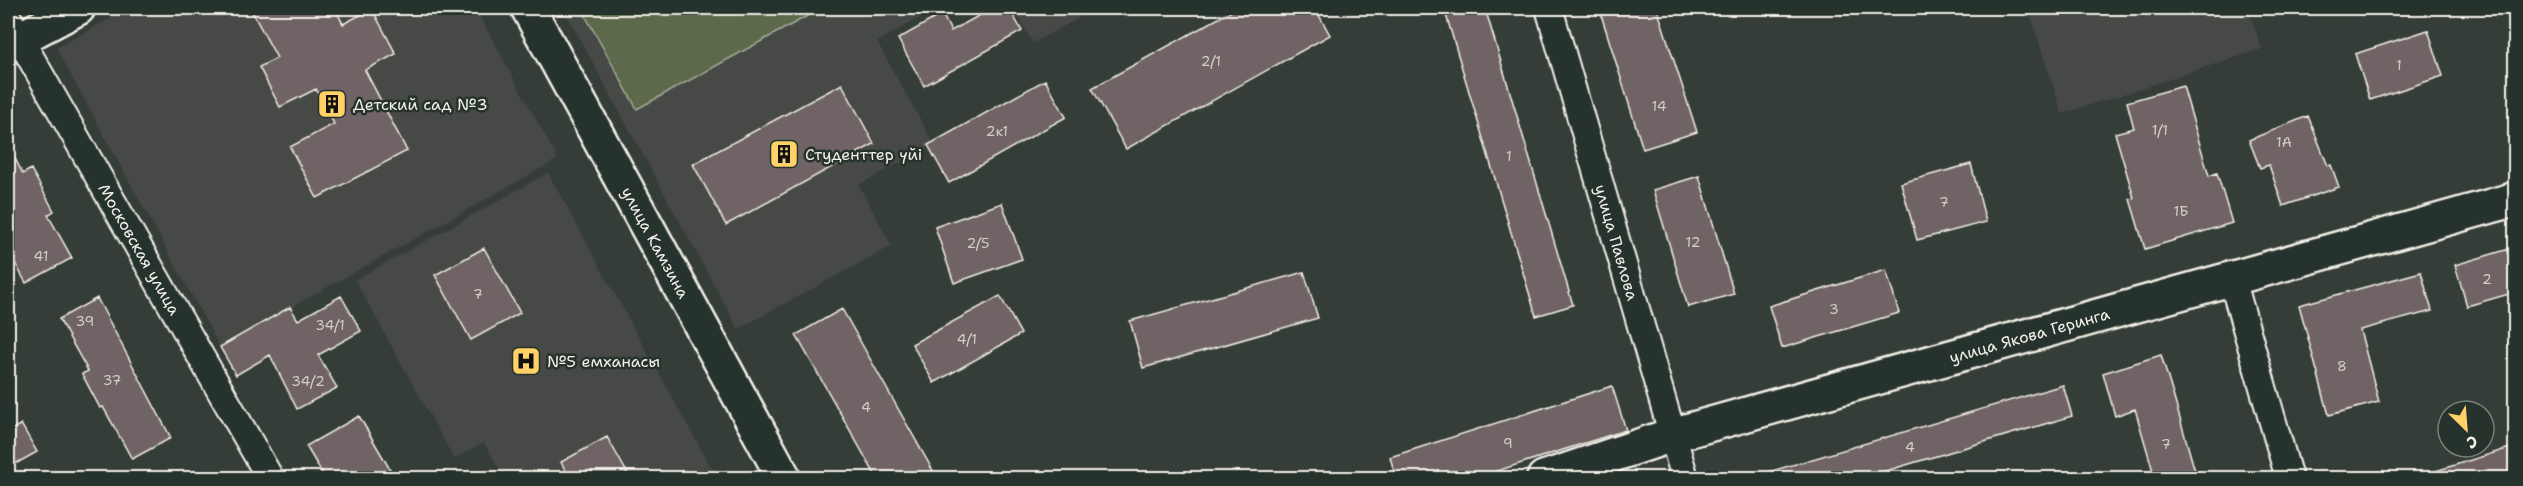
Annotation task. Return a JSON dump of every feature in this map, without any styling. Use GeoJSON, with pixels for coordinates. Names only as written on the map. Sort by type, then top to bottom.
{"type":"FeatureCollection","features":[{"type":"Feature","properties":{"kind":"street"},"geometry":{"type":"LineString","coordinates":[[11,34],[78,8]]}},
{"type":"Feature","properties":{"kind":"street","name":"улица Камзина"},"geometry":{"type":"LineString","coordinates":[[528,8],[784,478]]}},
{"type":"Feature","properties":{"kind":"street","name":"улица Павлова"},"geometry":{"type":"LineString","coordinates":[[1549,8],[1685,478]]}},
{"type":"Feature","properties":{"kind":"street","name":"Московская улица"},"geometry":{"type":"LineString","coordinates":[[11,34],[270,478]]}},
{"type":"Feature","properties":{"kind":"street","name":"улица Якова Геринга"},"geometry":{"type":"LineString","coordinates":[[1544,478],[1672,435],[2516,199]]}},
{"type":"Feature","properties":{"kind":"street"},"geometry":{"type":"LineString","coordinates":[[2232,279],[2289,478]]}},
{"type":"Feature","properties":{"kind":"shaded area"},"geometry":{"type":"Polygon","coordinates":[[[130,8],[475,8],[558,159],[220,347],[56,48],[130,8]]]}},
{"type":"Feature","properties":{"kind":"shaded area"},"geometry":{"type":"Polygon","coordinates":[[[563,8],[937,8],[877,42],[934,144],[859,185],[892,246],[738,329],[563,8]]]}},
{"type":"Feature","properties":{"kind":"shaded area"},"geometry":{"type":"Polygon","coordinates":[[[1013,8],[1097,8],[1033,43],[1013,8]]]}},
{"type":"Feature","properties":{"kind":"shaded area"},"geometry":{"type":"Polygon","coordinates":[[[2028,8],[2248,8],[2262,49],[2062,114],[2028,8]]]}},
{"type":"Feature","properties":{"kind":"shaded area","name":"№5 емханасы"},"geometry":{"type":"Polygon","coordinates":[[[548,173],[717,478],[505,478],[484,443],[454,459],[355,280],[548,173]]]}},
{"type":"Feature","properties":{"kind":"green space"},"geometry":{"type":"Polygon","coordinates":[[[581,8],[822,8],[637,109],[581,8]]]}},
{"type":"Feature","properties":{"kind":"building","name":"Детский сад №3"},"geometry":{"type":"Polygon","coordinates":[[[250,8],[335,8],[343,24],[372,9],[396,54],[365,70],[407,151],[317,198],[290,147],[334,124],[316,89],[280,107],[259,67],[277,58],[250,8]]]}},
{"type":"Feature","properties":{"kind":"building"},"geometry":{"type":"Polygon","coordinates":[[[993,8],[1009,8],[1022,31],[924,86],[898,39],[942,14],[951,31],[993,8]]]}},
{"type":"Feature","properties":{"kind":"building"},"geometry":{"type":"Polygon","coordinates":[[[1237,8],[1315,8],[1330,35],[1126,149],[1092,88],[1237,8]]]}},
{"type":"Feature","properties":{"kind":"building"},"geometry":{"type":"Polygon","coordinates":[[[1444,8],[1485,8],[1573,305],[1536,316],[1444,8]]]}},
{"type":"Feature","properties":{"kind":"building"},"geometry":{"type":"Polygon","coordinates":[[[1599,8],[1657,8],[1697,132],[1643,149],[1599,8]]]}},
{"type":"Feature","properties":{"kind":"building"},"geometry":{"type":"Polygon","coordinates":[[[2428,30],[2443,76],[2370,100],[2355,54],[2428,30]]]}},
{"type":"Feature","properties":{"kind":"building"},"geometry":{"type":"Polygon","coordinates":[[[1045,80],[1066,117],[949,183],[928,145],[1045,80]]]}},
{"type":"Feature","properties":{"kind":"building","name":"Студенттер үйі"},"geometry":{"type":"Polygon","coordinates":[[[842,84],[874,144],[726,225],[693,164],[842,84]]]}},
{"type":"Feature","properties":{"kind":"building"},"geometry":{"type":"Polygon","coordinates":[[[2183,86],[2209,176],[2217,173],[2232,223],[2145,249],[2130,199],[2134,198],[2115,133],[2134,128],[2127,102],[2183,86]]]}},
{"type":"Feature","properties":{"kind":"building"},"geometry":{"type":"Polygon","coordinates":[[[2308,116],[2339,187],[2283,206],[2269,165],[2260,168],[2249,140],[2308,116]]]}},
{"type":"Feature","properties":{"kind":"building"},"geometry":{"type":"Polygon","coordinates":[[[8,145],[23,174],[31,169],[54,211],[48,215],[72,258],[26,283],[8,250],[8,145]]]}},
{"type":"Feature","properties":{"kind":"building"},"geometry":{"type":"Polygon","coordinates":[[[1971,164],[1986,222],[1917,240],[1901,183],[1971,164]]]}},
{"type":"Feature","properties":{"kind":"building"},"geometry":{"type":"Polygon","coordinates":[[[1699,176],[1734,294],[1688,307],[1653,190],[1699,176]]]}},
{"type":"Feature","properties":{"kind":"building"},"geometry":{"type":"Polygon","coordinates":[[[1002,203],[1022,259],[954,283],[935,227],[1002,203]]]}},
{"type":"Feature","properties":{"kind":"building"},"geometry":{"type":"Polygon","coordinates":[[[2516,247],[2516,292],[2467,306],[2455,265],[2516,247]]]}},
{"type":"Feature","properties":{"kind":"building"},"geometry":{"type":"Polygon","coordinates":[[[484,248],[520,313],[471,340],[435,275],[484,248]]]}},
{"type":"Feature","properties":{"kind":"building"},"geometry":{"type":"Polygon","coordinates":[[[1886,270],[1899,313],[1782,348],[1769,306],[1886,270]]]}},
{"type":"Feature","properties":{"kind":"building"},"geometry":{"type":"Polygon","coordinates":[[[1304,272],[1318,318],[1143,368],[1130,321],[1304,272]]]}},
{"type":"Feature","properties":{"kind":"building"},"geometry":{"type":"Polygon","coordinates":[[[2421,272],[2432,311],[2360,330],[2379,402],[2329,415],[2299,305],[2421,272]]]}},
{"type":"Feature","properties":{"kind":"building"},"geometry":{"type":"Polygon","coordinates":[[[341,296],[361,331],[318,355],[337,388],[297,409],[270,355],[236,375],[220,347],[290,307],[298,320],[341,296]]]}},
{"type":"Feature","properties":{"kind":"building"},"geometry":{"type":"Polygon","coordinates":[[[1000,296],[1021,334],[934,383],[912,344],[1000,296]]]}},
{"type":"Feature","properties":{"kind":"building"},"geometry":{"type":"Polygon","coordinates":[[[97,298],[171,438],[132,459],[82,374],[88,371],[59,319],[97,298]]]}},
{"type":"Feature","properties":{"kind":"building"},"geometry":{"type":"Polygon","coordinates":[[[842,309],[937,478],[877,478],[796,335],[842,309]]]}},
{"type":"Feature","properties":{"kind":"building"},"geometry":{"type":"Polygon","coordinates":[[[2161,355],[2197,478],[2155,478],[2135,409],[2115,416],[2103,373],[2161,355]]]}},
{"type":"Feature","properties":{"kind":"building"},"geometry":{"type":"Polygon","coordinates":[[[2063,385],[2072,416],[1862,478],[1765,478],[1765,473],[2063,385]]]}},
{"type":"Feature","properties":{"kind":"building"},"geometry":{"type":"Polygon","coordinates":[[[1612,386],[1626,430],[1475,478],[1396,478],[1390,457],[1612,386]]]}},
{"type":"Feature","properties":{"kind":"building"},"geometry":{"type":"Polygon","coordinates":[[[359,416],[395,478],[325,478],[306,446],[359,416]]]}},
{"type":"Feature","properties":{"kind":"building"},"geometry":{"type":"Polygon","coordinates":[[[21,424],[37,452],[8,468],[8,432],[21,424]]]}},
{"type":"Feature","properties":{"kind":"building"},"geometry":{"type":"Polygon","coordinates":[[[607,437],[630,478],[570,478],[561,462],[607,437]]]}},
{"type":"Feature","properties":{"kind":"building"},"geometry":{"type":"Polygon","coordinates":[[[2516,446],[2516,478],[2427,478],[2426,474],[2474,459],[2496,459],[2496,452],[2516,446]]]}},
{"type":"Feature","properties":{"kind":"place","name":"Детский сад №3"},"geometry":{"type":"Point","coordinates":[332,104]}},
{"type":"Feature","properties":{"kind":"place","name":"Студенттер үйі"},"geometry":{"type":"Point","coordinates":[784,154]}},
{"type":"Feature","properties":{"kind":"place","name":"№5 емханасы"},"geometry":{"type":"Point","coordinates":[526,361]}}]}
